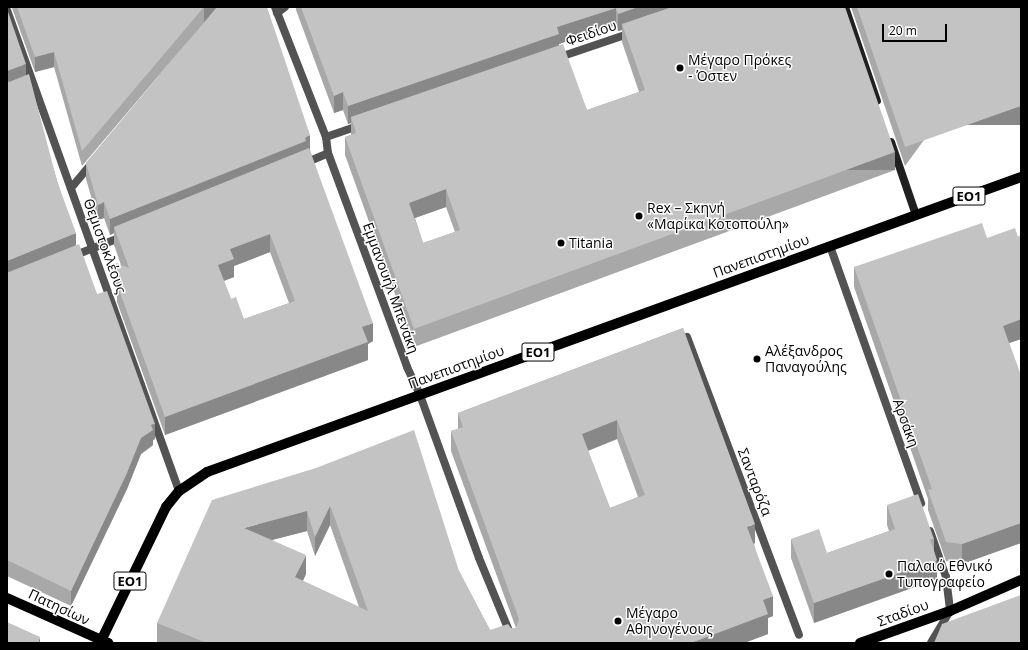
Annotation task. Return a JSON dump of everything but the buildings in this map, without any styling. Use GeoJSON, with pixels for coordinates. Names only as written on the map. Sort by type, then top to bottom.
{"type":"FeatureCollection","features":[{"type":"Feature","properties":{"kind":"main road","name":"Πανεπιστημίου"},"geometry":{"type":"LineString","coordinates":[[102,643],[159,520],[179,491],[220,466],[1021,177]]}},
{"type":"Feature","properties":{"kind":"main road","name":"Σταδίου"},"geometry":{"type":"LineString","coordinates":[[860,643],[950,611],[1021,580]]}},
{"type":"Feature","properties":{"kind":"main road","name":"Πατησίων"},"geometry":{"type":"LineString","coordinates":[[7,598],[102,643]]}},
{"type":"Feature","properties":{"kind":"street"},"geometry":{"type":"LineString","coordinates":[[276,10],[286,7]]}},
{"type":"Feature","properties":{"kind":"street"},"geometry":{"type":"LineString","coordinates":[[845,7],[879,107]]}},
{"type":"Feature","properties":{"kind":"street","name":"Θεμιστοκλέους"},"geometry":{"type":"LineString","coordinates":[[7,10],[30,84],[71,188],[179,491]]}},
{"type":"Feature","properties":{"kind":"street","name":"Εμμανουήλ Μπενάκη"},"geometry":{"type":"LineString","coordinates":[[276,10],[326,137],[328,153],[407,367],[420,395],[479,558],[514,643]]}},
{"type":"Feature","properties":{"kind":"street","name":"Φειδίου"},"geometry":{"type":"LineString","coordinates":[[550,60],[638,30]]}},
{"type":"Feature","properties":{"kind":"street"},"geometry":{"type":"LineString","coordinates":[[326,137],[371,122]]}},
{"type":"Feature","properties":{"kind":"street"},"geometry":{"type":"LineString","coordinates":[[889,135],[916,215]]}},
{"type":"Feature","properties":{"kind":"street"},"geometry":{"type":"LineString","coordinates":[[71,188],[101,152]]}},
{"type":"Feature","properties":{"kind":"street"},"geometry":{"type":"LineString","coordinates":[[295,167],[328,153]]}},
{"type":"Feature","properties":{"kind":"street"},"geometry":{"type":"LineString","coordinates":[[64,260],[135,232]]}},
{"type":"Feature","properties":{"kind":"street","name":"Αρσάκη"},"geometry":{"type":"LineString","coordinates":[[830,246],[946,577],[950,611]]}},
{"type":"Feature","properties":{"kind":"street","name":"Σανταρόζα"},"geometry":{"type":"LineString","coordinates":[[687,338],[799,635]]}},
{"type":"Feature","properties":{"kind":"street"},"geometry":{"type":"LineString","coordinates":[[931,643],[950,611]]}},
{"type":"Feature","properties":{"kind":"place","name":"Μέγαρο Πρόκες - Όστεν"},"geometry":{"type":"Point","coordinates":[680,68]}},
{"type":"Feature","properties":{"kind":"place","name":"Rex – Σκηνή «Μαρίκα Κοτοπούλη»"},"geometry":{"type":"Point","coordinates":[639,216]}},
{"type":"Feature","properties":{"kind":"place","name":"Titania"},"geometry":{"type":"Point","coordinates":[561,243]}},
{"type":"Feature","properties":{"kind":"place","name":"Αλέξανδρος Παναγούλης"},"geometry":{"type":"Point","coordinates":[757,359]}},
{"type":"Feature","properties":{"kind":"place","name":"Παλαιό Εθνικό Τυπογραφείο"},"geometry":{"type":"Point","coordinates":[889,574]}},
{"type":"Feature","properties":{"kind":"place","name":"Μέγαρο Αθηνογένους"},"geometry":{"type":"Point","coordinates":[618,621]}}]}
